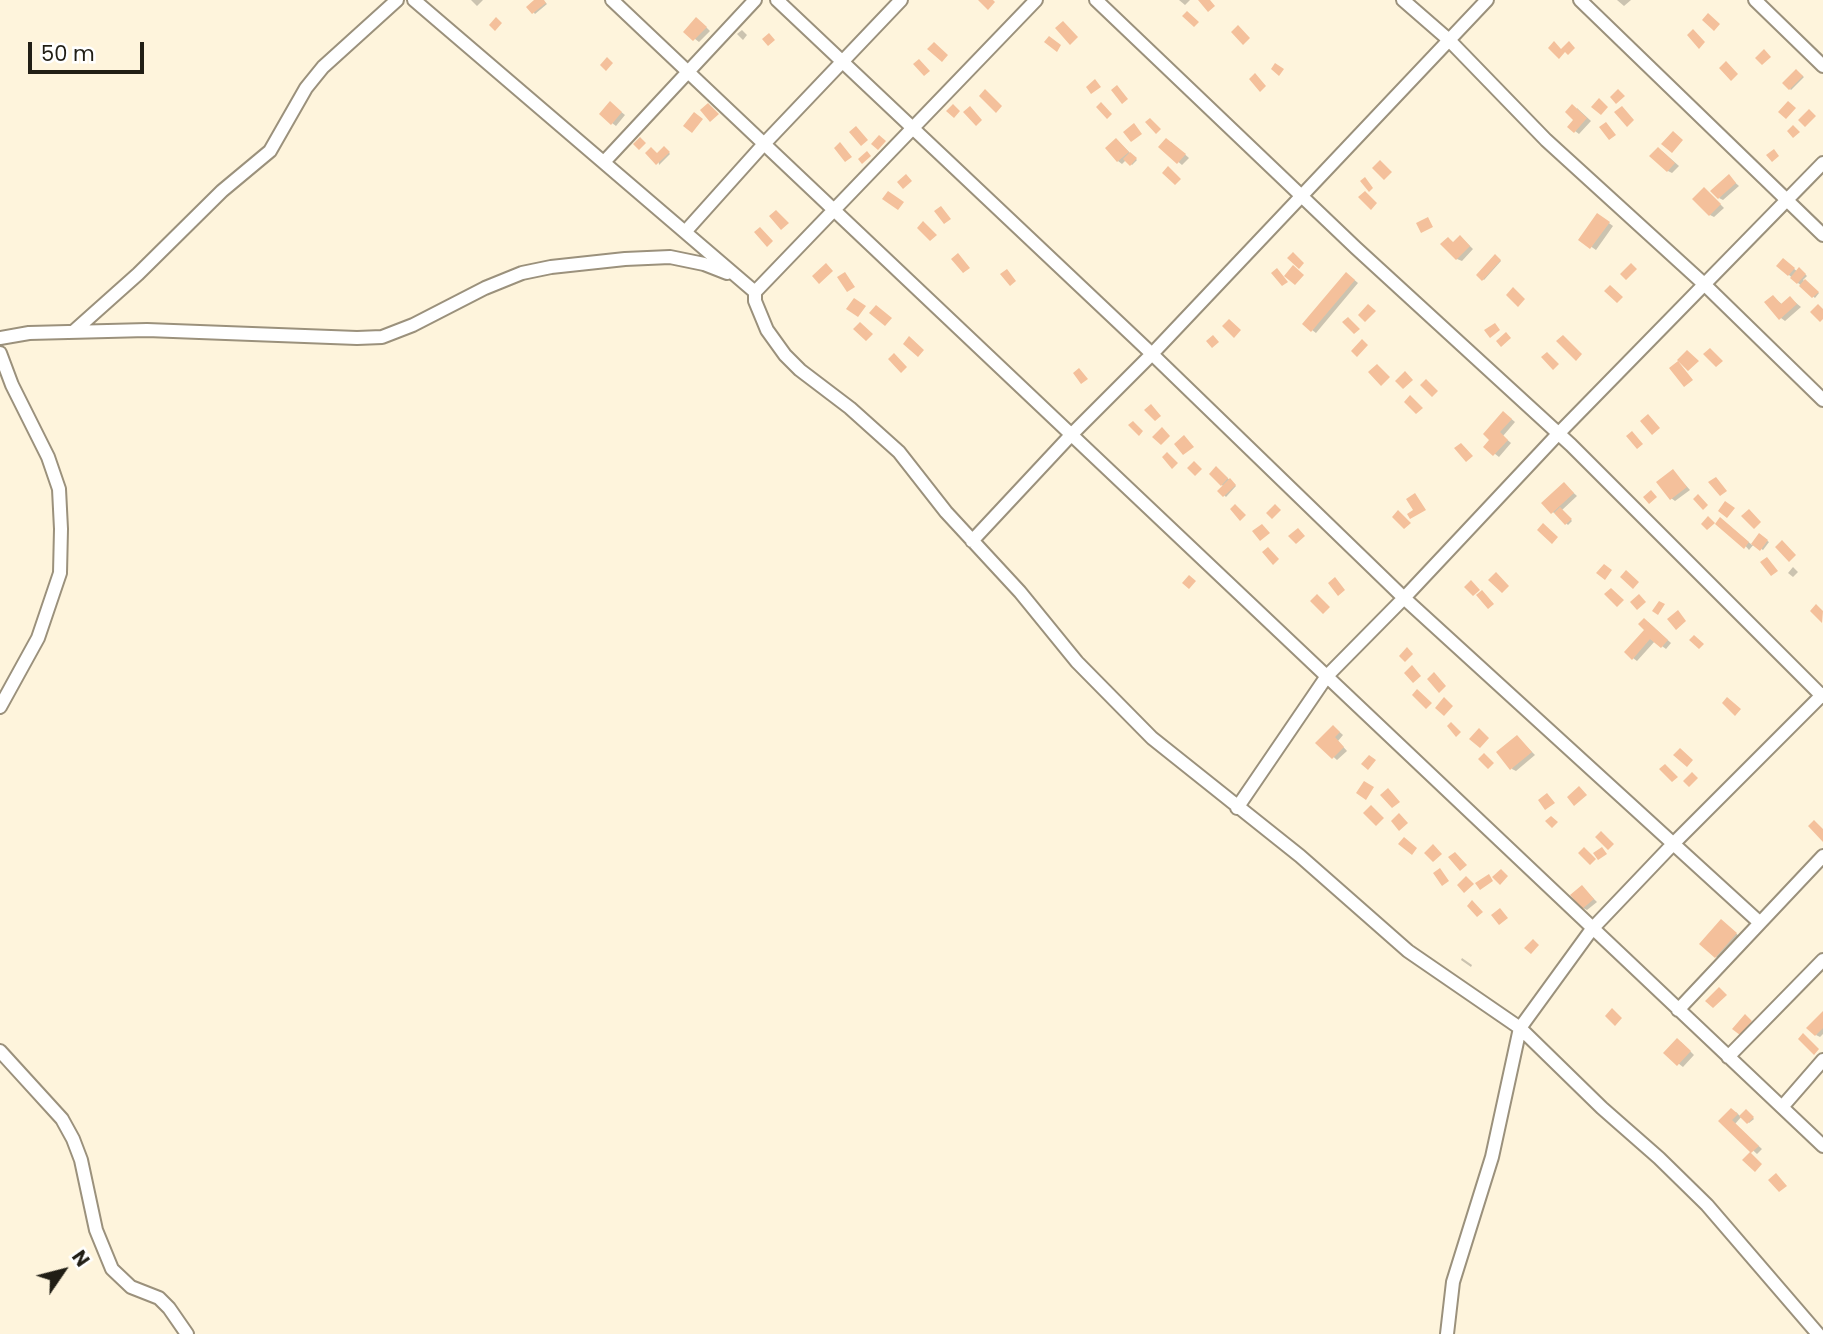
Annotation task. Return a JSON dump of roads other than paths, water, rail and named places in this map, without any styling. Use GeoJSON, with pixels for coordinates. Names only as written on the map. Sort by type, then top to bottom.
{"type":"FeatureCollection","features":[{"type":"Feature","properties":{"kind":"street"},"geometry":{"type":"LineString","coordinates":[[73,332],[138,274],[222,191],[270,151],[306,88],[323,67],[397,0]]}},
{"type":"Feature","properties":{"kind":"street"},"geometry":{"type":"LineString","coordinates":[[414,0],[755,292]]}},
{"type":"Feature","properties":{"kind":"street"},"geometry":{"type":"LineString","coordinates":[[612,0],[1823,1146]]}},
{"type":"Feature","properties":{"kind":"street"},"geometry":{"type":"LineString","coordinates":[[604,162],[755,0]]}},
{"type":"Feature","properties":{"kind":"street"},"geometry":{"type":"LineString","coordinates":[[777,0],[913,126],[1404,598],[1759,922]]}},
{"type":"Feature","properties":{"kind":"street"},"geometry":{"type":"LineString","coordinates":[[685,232],[763,145],[901,0]]}},
{"type":"Feature","properties":{"kind":"street"},"geometry":{"type":"LineString","coordinates":[[1036,0],[755,292],[755,301],[766,330],[800,370],[850,408],[899,452],[946,512],[1020,592],[1077,662],[1152,738],[1300,856],[1408,951],[1520,1028],[1602,1108],[1695,1192],[1818,1334]]}},
{"type":"Feature","properties":{"kind":"street"},"geometry":{"type":"LineString","coordinates":[[1096,0],[1558,434],[1823,696],[1673,844],[1592,929],[1520,1028],[1492,1157],[1453,1282],[1447,1334]]}},
{"type":"Feature","properties":{"kind":"street"},"geometry":{"type":"LineString","coordinates":[[1403,0],[1449,40],[1546,140],[1704,284],[1823,400]]}},
{"type":"Feature","properties":{"kind":"street"},"geometry":{"type":"LineString","coordinates":[[972,541],[1487,0]]}},
{"type":"Feature","properties":{"kind":"street"},"geometry":{"type":"LineString","coordinates":[[1580,0],[1823,235]]}},
{"type":"Feature","properties":{"kind":"street"},"geometry":{"type":"LineString","coordinates":[[1755,0],[1823,66]]}},
{"type":"Feature","properties":{"kind":"street"},"geometry":{"type":"LineString","coordinates":[[1237,808],[1327,676],[1558,434],[1823,163]]}},
{"type":"Feature","properties":{"kind":"street"},"geometry":{"type":"LineString","coordinates":[[0,338],[29,333],[147,330],[382,337],[413,326],[485,288],[522,274],[551,267],[670,257],[704,264],[734,275]]}},
{"type":"Feature","properties":{"kind":"street"},"geometry":{"type":"LineString","coordinates":[[0,353],[12,385],[48,457],[59,489],[61,529],[60,573],[38,638],[0,707]]}},
{"type":"Feature","properties":{"kind":"street"},"geometry":{"type":"LineString","coordinates":[[1678,1010],[1823,856]]}},
{"type":"Feature","properties":{"kind":"street"},"geometry":{"type":"LineString","coordinates":[[1728,1057],[1823,960]]}},
{"type":"Feature","properties":{"kind":"street"},"geometry":{"type":"LineString","coordinates":[[0,1051],[62,1119],[73,1139],[81,1160],[96,1230],[112,1269],[131,1287],[159,1298],[187,1334]]}},
{"type":"Feature","properties":{"kind":"street"},"geometry":{"type":"LineString","coordinates":[[1783,1106],[1823,1060]]}}]}
